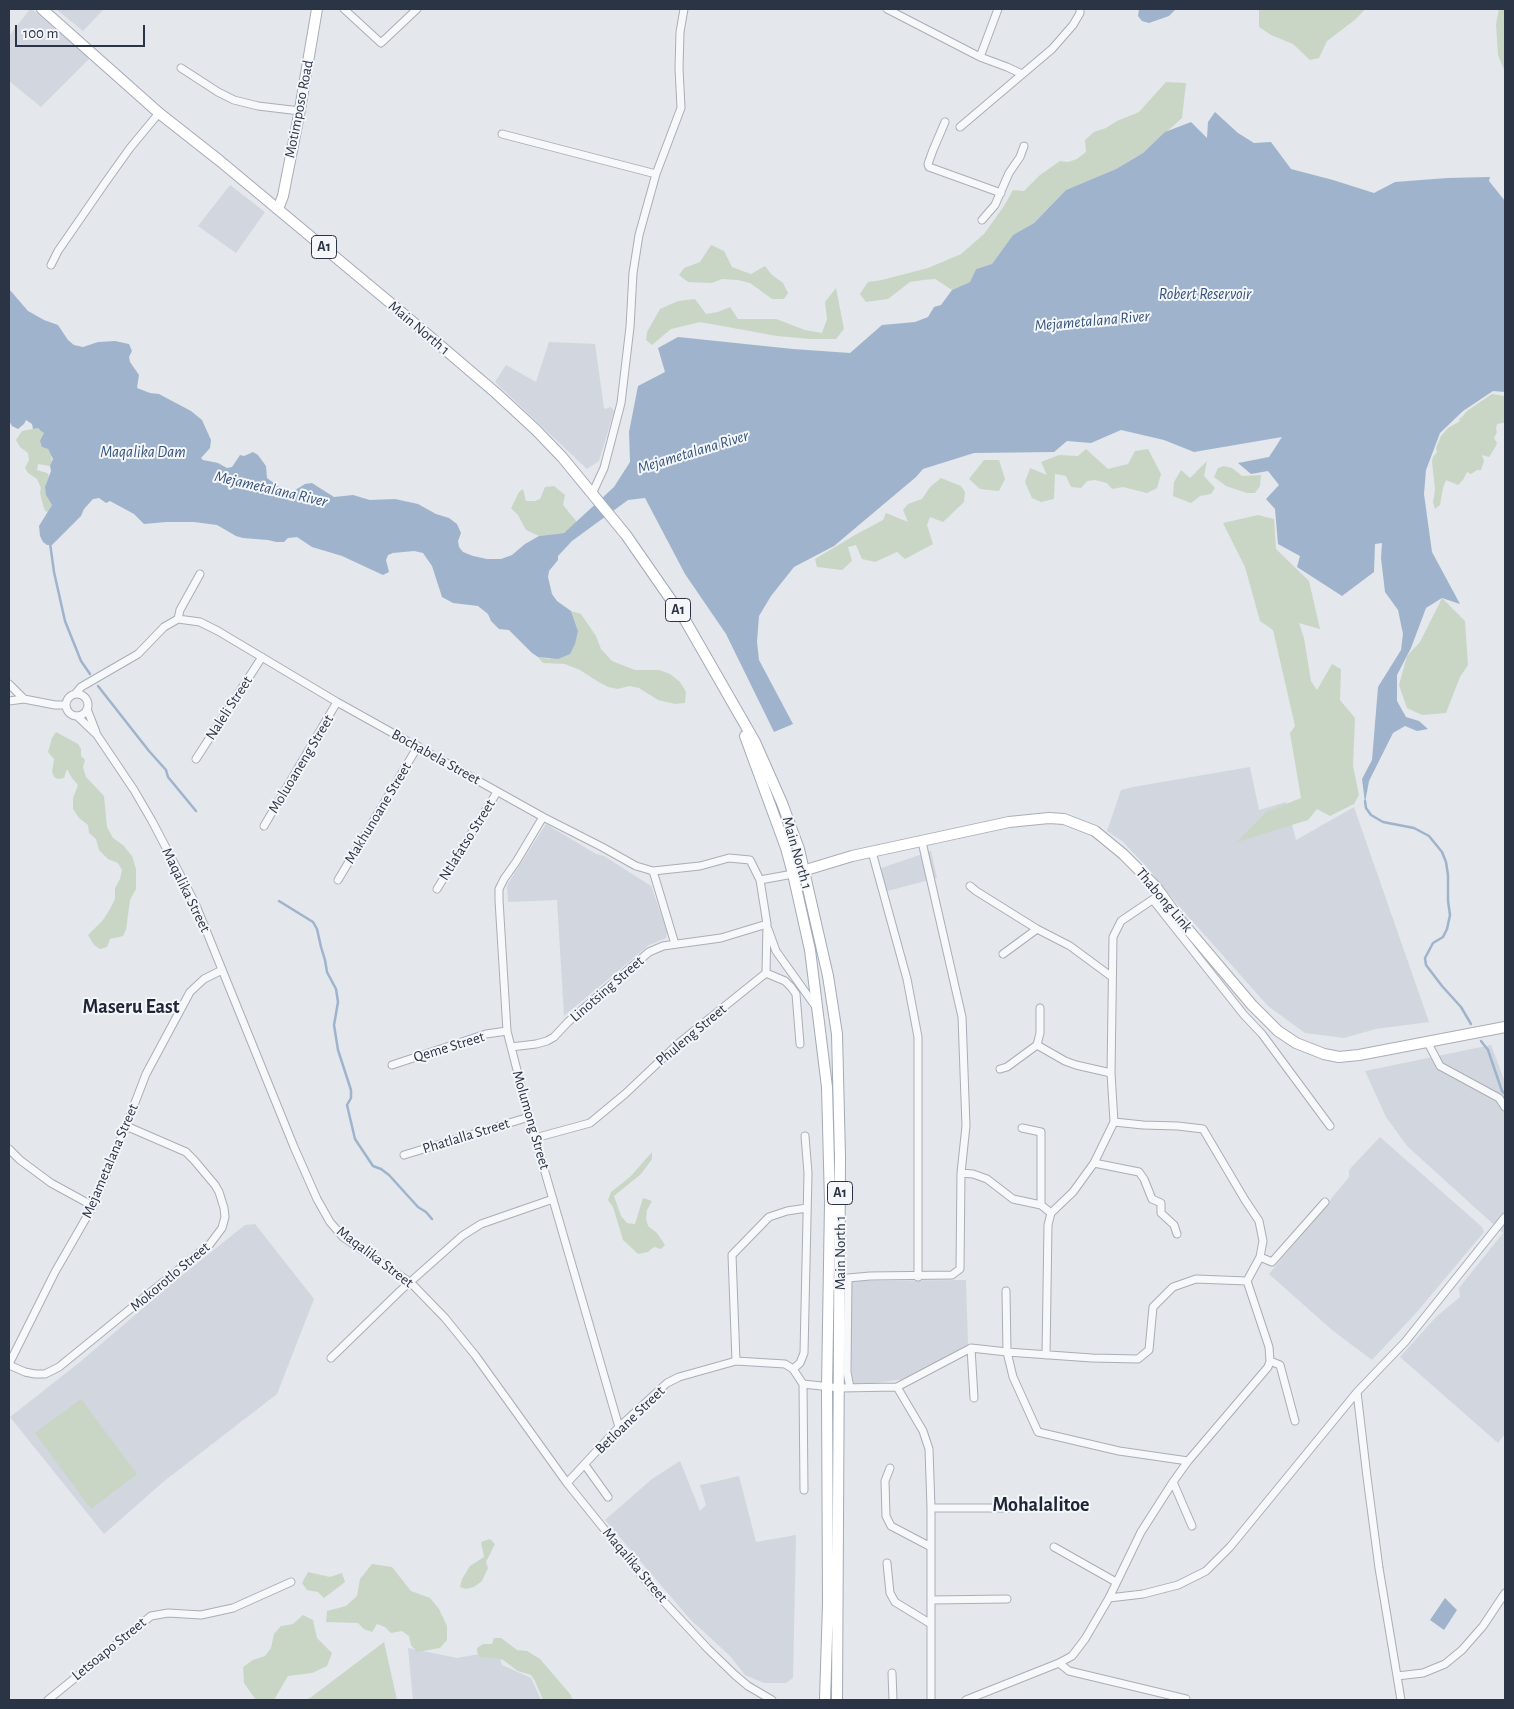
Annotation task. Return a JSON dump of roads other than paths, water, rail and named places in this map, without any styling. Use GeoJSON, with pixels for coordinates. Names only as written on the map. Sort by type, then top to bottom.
{"type":"FeatureCollection","features":[{"type":"Feature","properties":{"kind":"main road","name":"Main North 1"},"geometry":{"type":"LineString","coordinates":[[42,9],[159,113],[278,209],[496,393],[562,457],[626,535],[685,620],[755,742],[782,803],[799,849],[828,976],[837,1034],[845,1388],[837,1700]]}},
{"type":"Feature","properties":{"kind":"main road","name":"Motimposo Road"},"geometry":{"type":"LineString","coordinates":[[278,209],[283,196],[300,111],[317,9]]}},
{"type":"Feature","properties":{"kind":"main road","name":"Main North 1"},"geometry":{"type":"LineString","coordinates":[[733,705],[786,848],[810,950],[827,1087],[830,1202],[827,1388],[828,1604],[825,1700]]}},
{"type":"Feature","properties":{"kind":"main road","name":"Thabong Link"},"geometry":{"type":"LineString","coordinates":[[792,874],[852,856],[1010,822],[1050,818],[1064,819],[1095,831],[1123,854],[1157,897],[1180,920],[1252,1005],[1278,1031],[1296,1043],[1324,1054],[1339,1057],[1428,1043],[1505,1027]]}},
{"type":"Feature","properties":{"kind":"street"},"geometry":{"type":"LineString","coordinates":[[344,9],[380,43],[417,9]]}},
{"type":"Feature","properties":{"kind":"street"},"geometry":{"type":"LineString","coordinates":[[594,495],[604,468],[621,403],[634,273],[640,235],[656,174],[681,108],[680,32],[684,9]]}},
{"type":"Feature","properties":{"kind":"street"},"geometry":{"type":"LineString","coordinates":[[887,9],[980,57],[1022,74]]}},
{"type":"Feature","properties":{"kind":"street"},"geometry":{"type":"LineString","coordinates":[[980,57],[998,9]]}},
{"type":"Feature","properties":{"kind":"street"},"geometry":{"type":"LineString","coordinates":[[960,127],[1052,48],[1073,25],[1080,9]]}},
{"type":"Feature","properties":{"kind":"street"},"geometry":{"type":"LineString","coordinates":[[180,68],[234,100],[258,106],[300,111]]}},
{"type":"Feature","properties":{"kind":"street"},"geometry":{"type":"LineString","coordinates":[[51,265],[58,250],[105,183],[130,148],[159,113]]}},
{"type":"Feature","properties":{"kind":"street"},"geometry":{"type":"LineString","coordinates":[[945,122],[928,164],[929,168],[1001,193]]}},
{"type":"Feature","properties":{"kind":"street"},"geometry":{"type":"LineString","coordinates":[[502,134],[656,174]]}},
{"type":"Feature","properties":{"kind":"street"},"geometry":{"type":"LineString","coordinates":[[982,220],[995,205],[1009,173],[1020,157],[1024,146]]}},
{"type":"Feature","properties":{"kind":"street"},"geometry":{"type":"LineString","coordinates":[[93,681],[89,688],[87,709],[83,714],[77,716],[70,714],[66,705],[68,698],[81,688],[138,654],[164,627],[178,619],[180,610],[200,574]]}},
{"type":"Feature","properties":{"kind":"street","name":"Bochabela Street"},"geometry":{"type":"LineString","coordinates":[[178,619],[200,622],[218,631],[338,702],[497,792],[636,866],[653,871],[700,866],[729,858],[750,860],[760,880]]}},
{"type":"Feature","properties":{"kind":"street","name":"Naleli Street"},"geometry":{"type":"LineString","coordinates":[[196,759],[262,657]]}},
{"type":"Feature","properties":{"kind":"street"},"geometry":{"type":"LineString","coordinates":[[9,684],[24,699]]}},
{"type":"Feature","properties":{"kind":"street"},"geometry":{"type":"LineString","coordinates":[[76,693],[83,695],[87,699]]}},
{"type":"Feature","properties":{"kind":"street"},"geometry":{"type":"LineString","coordinates":[[9,701],[24,699],[55,706],[66,705]]}},
{"type":"Feature","properties":{"kind":"street","name":"Moluoaneng Street"},"geometry":{"type":"LineString","coordinates":[[264,826],[338,702]]}},
{"type":"Feature","properties":{"kind":"street","name":"Maqalika Street"},"geometry":{"type":"LineString","coordinates":[[87,709],[97,735],[152,821],[195,903],[294,1147],[317,1199],[330,1222],[343,1237],[411,1283],[444,1318],[475,1355],[567,1483],[654,1590],[708,1649],[748,1686],[772,1700]]}},
{"type":"Feature","properties":{"kind":"street","name":"Maqalika Street"},"geometry":{"type":"LineString","coordinates":[[77,716],[97,735]]}},
{"type":"Feature","properties":{"kind":"street","name":"Makhunoane Street"},"geometry":{"type":"LineString","coordinates":[[338,880],[418,746]]}},
{"type":"Feature","properties":{"kind":"street","name":"Ntlafatso Street"},"geometry":{"type":"LineString","coordinates":[[438,889],[497,792]]}},
{"type":"Feature","properties":{"kind":"street","name":"Molumong Street"},"geometry":{"type":"LineString","coordinates":[[542,817],[499,889],[498,900],[507,1031],[529,1117],[619,1427]]}},
{"type":"Feature","properties":{"kind":"street"},"geometry":{"type":"LineString","coordinates":[[845,1388],[847,1372],[848,1278],[952,1275],[960,1269],[961,1173],[966,1120],[962,1017],[922,842]]}},
{"type":"Feature","properties":{"kind":"street"},"geometry":{"type":"LineString","coordinates":[[872,852],[907,979],[918,1037],[918,1277]]}},
{"type":"Feature","properties":{"kind":"street"},"geometry":{"type":"LineString","coordinates":[[653,871],[675,944]]}},
{"type":"Feature","properties":{"kind":"street"},"geometry":{"type":"LineString","coordinates":[[792,874],[760,880],[767,924],[776,951],[817,1007]]}},
{"type":"Feature","properties":{"kind":"street"},"geometry":{"type":"LineString","coordinates":[[970,886],[1020,916],[1037,929],[1070,946],[1112,977]]}},
{"type":"Feature","properties":{"kind":"street"},"geometry":{"type":"LineString","coordinates":[[1046,1355],[1048,1225],[1051,1213],[1073,1192],[1094,1163],[1114,1122],[1111,1072],[1113,937],[1121,921],[1157,897],[1244,1015],[1262,1034],[1330,1126]]}},
{"type":"Feature","properties":{"kind":"street"},"geometry":{"type":"LineString","coordinates":[[767,924],[766,974],[785,981],[792,986],[796,994],[800,1044]]}},
{"type":"Feature","properties":{"kind":"street","name":"Linotsing Street"},"geometry":{"type":"LineString","coordinates":[[511,1047],[547,1041],[649,952],[663,946],[721,938],[767,924]]}},
{"type":"Feature","properties":{"kind":"street"},"geometry":{"type":"LineString","coordinates":[[1004,954],[1037,929]]}},
{"type":"Feature","properties":{"kind":"street","name":"Mejametalana Street"},"geometry":{"type":"LineString","coordinates":[[9,1364],[55,1272],[93,1206],[146,1074],[190,992],[204,979],[222,970]]}},
{"type":"Feature","properties":{"kind":"street","name":"Phuleng Street"},"geometry":{"type":"LineString","coordinates":[[535,1138],[590,1123],[625,1094],[679,1043],[766,974]]}},
{"type":"Feature","properties":{"kind":"street"},"geometry":{"type":"LineString","coordinates":[[1000,1069],[1007,1067],[1038,1045],[1040,1008]]}},
{"type":"Feature","properties":{"kind":"street","name":"Qeme Street"},"geometry":{"type":"LineString","coordinates":[[392,1065],[486,1034],[507,1031]]}},
{"type":"Feature","properties":{"kind":"street"},"geometry":{"type":"LineString","coordinates":[[1428,1043],[1440,1066],[1499,1098],[1505,1107]]}},
{"type":"Feature","properties":{"kind":"street"},"geometry":{"type":"LineString","coordinates":[[1038,1045],[1076,1065],[1111,1072]]}},
{"type":"Feature","properties":{"kind":"street","name":"Phatlalla Street"},"geometry":{"type":"LineString","coordinates":[[404,1155],[529,1117]]}},
{"type":"Feature","properties":{"kind":"street"},"geometry":{"type":"LineString","coordinates":[[966,1700],[1072,1656],[1085,1639],[1109,1598],[1141,1532],[1173,1482],[1188,1461],[1250,1390],[1268,1367],[1270,1361],[1269,1347],[1247,1281],[1260,1258],[1263,1241],[1259,1221],[1244,1200],[1204,1129],[1114,1122]]}},
{"type":"Feature","properties":{"kind":"street","name":"Mokorotlo Street"},"geometry":{"type":"LineString","coordinates":[[9,1364],[25,1372],[35,1374],[45,1374],[58,1367],[210,1244],[222,1228],[225,1218],[219,1192],[194,1160],[186,1152],[126,1126]]}},
{"type":"Feature","properties":{"kind":"street"},"geometry":{"type":"LineString","coordinates":[[1022,1128],[1041,1132],[1041,1206]]}},
{"type":"Feature","properties":{"kind":"street"},"geometry":{"type":"LineString","coordinates":[[804,1490],[803,1384],[793,1369],[800,1363],[804,1354],[808,1173],[805,1136]]}},
{"type":"Feature","properties":{"kind":"street"},"geometry":{"type":"LineString","coordinates":[[9,1149],[50,1183],[93,1206]]}},
{"type":"Feature","properties":{"kind":"street"},"geometry":{"type":"LineString","coordinates":[[1094,1163],[1139,1172],[1152,1199],[1161,1203],[1161,1213],[1174,1225],[1177,1234]]}},
{"type":"Feature","properties":{"kind":"street"},"geometry":{"type":"LineString","coordinates":[[961,1173],[973,1174],[987,1180],[1013,1199],[1041,1206],[1051,1213]]}},
{"type":"Feature","properties":{"kind":"street"},"geometry":{"type":"LineString","coordinates":[[331,1358],[400,1291],[462,1236],[481,1224],[553,1199]]}},
{"type":"Feature","properties":{"kind":"street"},"geometry":{"type":"LineString","coordinates":[[1260,1258],[1272,1262],[1324,1202]]}},
{"type":"Feature","properties":{"kind":"street"},"geometry":{"type":"LineString","coordinates":[[736,1361],[732,1255],[769,1217],[807,1208]]}},
{"type":"Feature","properties":{"kind":"street"},"geometry":{"type":"LineString","coordinates":[[1109,1598],[1143,1594],[1178,1585],[1206,1571],[1230,1547],[1358,1392],[1404,1342],[1505,1217]]}},
{"type":"Feature","properties":{"kind":"street"},"geometry":{"type":"LineString","coordinates":[[803,1384],[827,1388],[897,1387],[971,1348],[1046,1355],[1138,1359],[1149,1350],[1153,1307],[1173,1288],[1196,1279],[1247,1281]]}},
{"type":"Feature","properties":{"kind":"street"},"geometry":{"type":"LineString","coordinates":[[1006,1291],[1007,1352],[1013,1377],[1038,1432],[1119,1451],[1188,1461]]}},
{"type":"Feature","properties":{"kind":"street"},"geometry":{"type":"LineString","coordinates":[[971,1348],[974,1398]]}},
{"type":"Feature","properties":{"kind":"street","name":"Betloane Street"},"geometry":{"type":"LineString","coordinates":[[567,1483],[619,1427],[667,1383],[679,1377],[736,1361],[785,1364],[793,1369]]}},
{"type":"Feature","properties":{"kind":"street"},"geometry":{"type":"LineString","coordinates":[[1270,1361],[1280,1365],[1295,1421]]}},
{"type":"Feature","properties":{"kind":"street"},"geometry":{"type":"LineString","coordinates":[[897,1387],[923,1431],[929,1449],[931,1508],[931,1700]]}},
{"type":"Feature","properties":{"kind":"street"},"geometry":{"type":"LineString","coordinates":[[1358,1392],[1377,1550],[1401,1700]]}},
{"type":"Feature","properties":{"kind":"street"},"geometry":{"type":"LineString","coordinates":[[585,1465],[608,1497]]}},
{"type":"Feature","properties":{"kind":"street"},"geometry":{"type":"LineString","coordinates":[[890,1468],[885,1481],[886,1516],[891,1526],[931,1547]]}},
{"type":"Feature","properties":{"kind":"street"},"geometry":{"type":"LineString","coordinates":[[1173,1482],[1192,1526]]}},
{"type":"Feature","properties":{"kind":"street"},"geometry":{"type":"LineString","coordinates":[[931,1508],[1009,1508]]}},
{"type":"Feature","properties":{"kind":"street"},"geometry":{"type":"LineString","coordinates":[[1054,1547],[1116,1582]]}},
{"type":"Feature","properties":{"kind":"street"},"geometry":{"type":"LineString","coordinates":[[887,1563],[890,1593],[895,1602],[931,1624]]}},
{"type":"Feature","properties":{"kind":"street","name":"Letsoapo Street"},"geometry":{"type":"LineString","coordinates":[[48,1700],[151,1616],[168,1612],[201,1615],[233,1608],[290,1582]]}},
{"type":"Feature","properties":{"kind":"street"},"geometry":{"type":"LineString","coordinates":[[1397,1676],[1423,1673],[1445,1664],[1462,1650],[1483,1626],[1505,1593]]}},
{"type":"Feature","properties":{"kind":"street"},"geometry":{"type":"LineString","coordinates":[[931,1600],[1007,1599]]}},
{"type":"Feature","properties":{"kind":"street"},"geometry":{"type":"LineString","coordinates":[[1059,1663],[1069,1672],[1186,1699]]}},
{"type":"Feature","properties":{"kind":"street"},"geometry":{"type":"LineString","coordinates":[[892,1673],[893,1700]]}},
{"type":"Feature","properties":{"kind":"water"},"geometry":{"type":"Polygon","coordinates":[[[1139,9],[1176,9],[1169,16],[1149,23],[1142,21],[1138,16],[1139,9]]]}},
{"type":"Feature","properties":{"kind":"water","name":"Robert Reservoir"},"geometry":{"type":"Polygon","coordinates":[[[1215,112],[1238,133],[1254,143],[1271,142],[1291,169],[1374,193],[1395,182],[1490,177],[1489,181],[1505,201],[1505,392],[1493,391],[1463,411],[1440,433],[1426,470],[1424,494],[1432,552],[1460,604],[1442,598],[1426,608],[1411,648],[1397,675],[1397,701],[1406,717],[1419,721],[1428,729],[1417,731],[1405,726],[1393,733],[1369,781],[1365,803],[1362,779],[1372,760],[1378,687],[1401,650],[1403,634],[1398,610],[1385,592],[1381,558],[1382,543],[1375,544],[1374,572],[1342,596],[1297,567],[1300,556],[1278,544],[1275,509],[1266,499],[1279,485],[1268,471],[1251,474],[1238,463],[1269,457],[1282,437],[1194,452],[1164,440],[1121,430],[1091,443],[1067,441],[1054,452],[974,453],[923,469],[834,546],[794,567],[771,596],[759,616],[757,642],[759,660],[793,724],[774,732],[726,634],[685,574],[645,498],[628,500],[572,541],[558,556],[558,560],[549,571],[548,577],[552,594],[557,601],[571,611],[578,631],[570,654],[558,659],[538,657],[509,630],[499,629],[491,621],[488,614],[478,606],[453,603],[442,597],[432,566],[423,553],[414,551],[388,555],[386,560],[389,572],[383,575],[342,556],[312,547],[297,537],[288,538],[284,542],[276,542],[236,536],[217,525],[194,522],[144,524],[134,514],[110,501],[106,503],[99,498],[93,499],[84,509],[81,516],[52,545],[47,545],[43,542],[40,536],[39,526],[52,505],[46,495],[45,487],[53,459],[48,449],[42,447],[40,441],[44,433],[38,428],[33,429],[32,424],[26,420],[18,429],[12,426],[9,421],[9,289],[28,311],[58,325],[68,340],[74,345],[83,347],[98,342],[115,341],[129,344],[132,351],[129,357],[130,362],[139,375],[137,388],[159,394],[191,411],[202,420],[211,440],[210,448],[201,458],[203,460],[218,463],[227,468],[232,467],[240,455],[244,456],[253,452],[258,455],[266,466],[267,478],[285,491],[292,492],[305,484],[312,483],[334,497],[353,495],[370,500],[395,499],[418,504],[436,514],[449,518],[457,524],[461,533],[458,541],[459,547],[463,552],[487,559],[501,559],[512,555],[525,544],[539,536],[564,533],[614,487],[630,462],[629,432],[638,386],[665,372],[658,348],[678,337],[850,353],[882,325],[915,322],[928,317],[934,307],[941,305],[952,290],[970,282],[976,269],[992,264],[1013,235],[1034,223],[1066,190],[1116,169],[1143,153],[1165,132],[1191,122],[1207,138],[1208,122],[1215,112]]]}},
{"type":"Feature","properties":{"kind":"water"},"geometry":{"type":"Polygon","coordinates":[[[1445,1598],[1457,1610],[1444,1630],[1430,1620],[1445,1598]]]}},
{"type":"Feature","properties":{"kind":"waterway"},"geometry":{"type":"LineString","coordinates":[[50,543],[54,572],[65,621],[81,661],[90,674]]}},
{"type":"Feature","properties":{"kind":"waterway"},"geometry":{"type":"LineString","coordinates":[[98,686],[166,770],[168,777],[196,811]]}},
{"type":"Feature","properties":{"kind":"waterway"},"geometry":{"type":"LineString","coordinates":[[1365,801],[1366,808],[1371,815],[1383,822],[1414,828],[1429,836],[1442,852],[1448,875],[1450,915],[1443,937],[1433,943],[1425,958],[1426,965],[1461,1007],[1471,1024]]}},
{"type":"Feature","properties":{"kind":"waterway"},"geometry":{"type":"LineString","coordinates":[[279,901],[313,922],[317,929],[327,972],[336,989],[338,1002],[334,1025],[338,1050],[351,1090],[351,1098],[347,1105],[355,1139],[373,1166],[389,1175],[418,1207],[432,1219]]}},
{"type":"Feature","properties":{"kind":"waterway"},"geometry":{"type":"LineString","coordinates":[[1481,1041],[1488,1050],[1502,1091],[1505,1094]]}},
{"type":"Feature","properties":{"kind":"district","name":"Maseru East"},"geometry":{"type":"Point","coordinates":[131,1007]}},
{"type":"Feature","properties":{"kind":"district","name":"Mohalalitoe"},"geometry":{"type":"Point","coordinates":[1041,1505]}},
{"type":"Feature","properties":{"kind":"water label","name":"Mejametalana River"},"geometry":{"type":"Point","coordinates":[1092,321]}},
{"type":"Feature","properties":{"kind":"water label","name":"Maqalika Dam"},"geometry":{"type":"Point","coordinates":[143,452]}},
{"type":"Feature","properties":{"kind":"water label","name":"Mejametalana River"},"geometry":{"type":"Point","coordinates":[693,452]}},
{"type":"Feature","properties":{"kind":"water label","name":"Mejametalana River"},"geometry":{"type":"Point","coordinates":[271,489]}}]}
